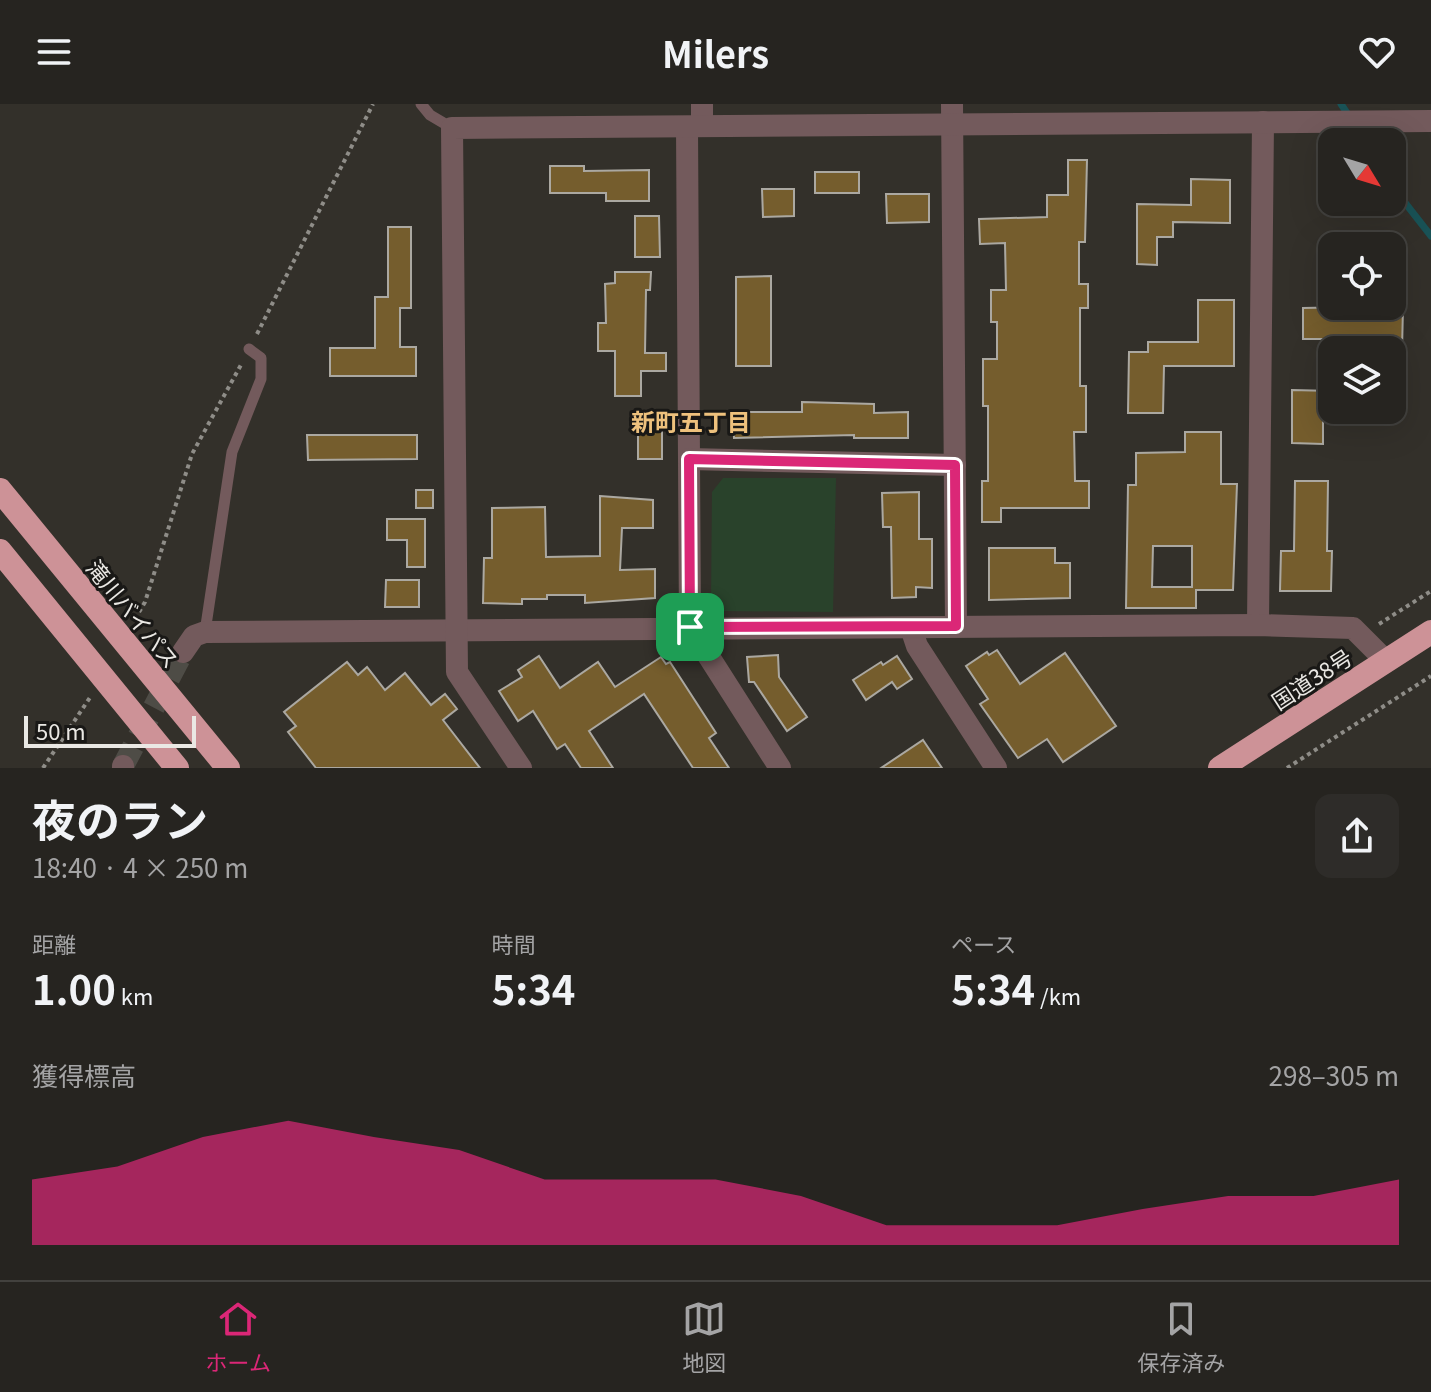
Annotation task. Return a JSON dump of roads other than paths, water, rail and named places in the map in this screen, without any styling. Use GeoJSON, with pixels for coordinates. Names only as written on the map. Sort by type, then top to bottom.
{"type":"FeatureCollection","features":[{"type":"Feature","properties":{"kind":"highway","name":"滝川バイパス"},"geometry":{"type":"LineString","coordinates":[[0,490],[228,768]]}},
{"type":"Feature","properties":{"kind":"highway"},"geometry":{"type":"LineString","coordinates":[[0,551],[177,768]]}},
{"type":"Feature","properties":{"kind":"highway","name":"国道38号"},"geometry":{"type":"LineString","coordinates":[[1220,768],[1431,632]]}},
{"type":"Feature","properties":{"kind":"street"},"geometry":{"type":"LineString","coordinates":[[952,114],[956,626]]}},
{"type":"Feature","properties":{"kind":"street"},"geometry":{"type":"LineString","coordinates":[[521,768],[457,672],[452,128],[952,114],[1263,122],[1431,121]]}},
{"type":"Feature","properties":{"kind":"street"},"geometry":{"type":"LineString","coordinates":[[697,119],[689,459],[690,627],[780,768]]}},
{"type":"Feature","properties":{"kind":"street"},"geometry":{"type":"LineString","coordinates":[[1258,625],[1263,122]]}},
{"type":"Feature","properties":{"kind":"street"},"geometry":{"type":"LineString","coordinates":[[689,459],[955,465]]}},
{"type":"Feature","properties":{"kind":"street"},"geometry":{"type":"LineString","coordinates":[[183,652],[194,636],[205,632],[1258,625],[1353,628],[1386,661]]}},
{"type":"Feature","properties":{"kind":"street"},"geometry":{"type":"LineString","coordinates":[[911,628],[917,646],[996,768]]}},
{"type":"Feature","properties":{"kind":"lane"},"geometry":{"type":"LineString","coordinates":[[421,104],[430,115],[452,128]]}},
{"type":"Feature","properties":{"kind":"lane"},"geometry":{"type":"LineString","coordinates":[[205,632],[232,452],[261,379],[261,358],[249,349]]}},
{"type":"Feature","properties":{"kind":"waterway"},"geometry":{"type":"LineString","coordinates":[[1341,104],[1349,116]]}},
{"type":"Feature","properties":{"kind":"waterway"},"geometry":{"type":"LineString","coordinates":[[1406,204],[1431,236]]}},
{"type":"Feature","properties":{"kind":"tunnel"},"geometry":{"type":"LineString","coordinates":[[123,766],[183,652]]}},
{"type":"Feature","properties":{"kind":"district","name":"新町五丁目"},"geometry":{"type":"Point","coordinates":[691,420]}}]}
